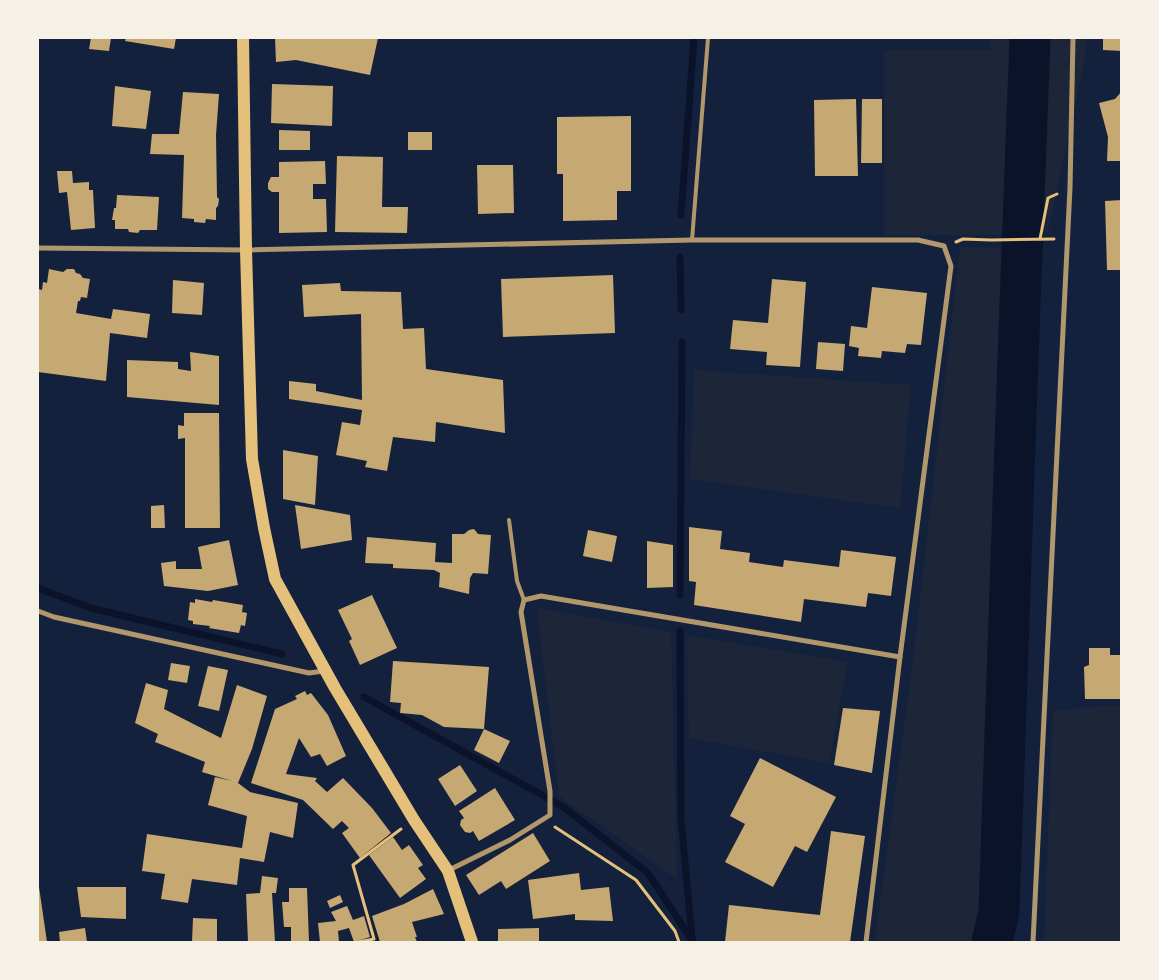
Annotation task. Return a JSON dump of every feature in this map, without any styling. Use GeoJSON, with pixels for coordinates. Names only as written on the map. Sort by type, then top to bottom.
{"type":"FeatureCollection","features":[{"type":"Feature","properties":{"kind":"main road"},"geometry":{"type":"LineString","coordinates":[[243,38],[246,250],[252,459],[275,579],[325,670],[414,820],[448,871],[472,942]]}},
{"type":"Feature","properties":{"kind":"street"},"geometry":{"type":"LineString","coordinates":[[1033,942],[1070,188],[1074,38]]}},
{"type":"Feature","properties":{"kind":"street"},"geometry":{"type":"LineString","coordinates":[[38,248],[246,250],[692,240],[918,240],[944,246],[952,266],[900,656],[866,942]]}},
{"type":"Feature","properties":{"kind":"street"},"geometry":{"type":"LineString","coordinates":[[448,871],[510,840],[550,815],[550,791],[521,612],[524,600],[541,596],[900,656]]}},
{"type":"Feature","properties":{"kind":"street"},"geometry":{"type":"LineString","coordinates":[[38,611],[54,617],[309,673],[325,670]]}},
{"type":"Feature","properties":{"kind":"lane"},"geometry":{"type":"LineString","coordinates":[[692,240],[708,38]]}},
{"type":"Feature","properties":{"kind":"lane"},"geometry":{"type":"LineString","coordinates":[[509,520],[517,581],[524,600]]}},
{"type":"Feature","properties":{"kind":"path"},"geometry":{"type":"LineString","coordinates":[[944,246],[963,239],[1040,239],[1048,198],[1070,188]]}},
{"type":"Feature","properties":{"kind":"path"},"geometry":{"type":"LineString","coordinates":[[358,942],[374,939],[353,865],[414,820]]}},
{"type":"Feature","properties":{"kind":"path"},"geometry":{"type":"LineString","coordinates":[[544,820],[636,880],[675,931],[679,942]]}},
{"type":"Feature","properties":{"kind":"shaded area"},"geometry":{"type":"Polygon","coordinates":[[[991,38],[1086,38],[1085,58],[1048,232],[993,235],[884,235],[884,50],[990,50],[991,38]]]}},
{"type":"Feature","properties":{"kind":"shaded area"},"geometry":{"type":"Polygon","coordinates":[[[960,247],[1011,248],[991,691],[993,908],[980,942],[883,942],[875,940],[913,660],[960,247]]]}},
{"type":"Feature","properties":{"kind":"shaded area"},"geometry":{"type":"Polygon","coordinates":[[[694,370],[911,385],[900,508],[690,479],[694,370]]]}},
{"type":"Feature","properties":{"kind":"shaded area"},"geometry":{"type":"Polygon","coordinates":[[[537,608],[671,632],[677,879],[559,796],[537,608]]]}},
{"type":"Feature","properties":{"kind":"shaded area"},"geometry":{"type":"Polygon","coordinates":[[[686,635],[848,662],[829,763],[689,738],[686,635]]]}},
{"type":"Feature","properties":{"kind":"shaded area"},"geometry":{"type":"Polygon","coordinates":[[[1121,705],[1121,942],[1044,942],[1053,710],[1121,705]]]}},
{"type":"Feature","properties":{"kind":"building"},"geometry":{"type":"Polygon","coordinates":[[[91,38],[111,38],[109,51],[89,49],[91,38]]]}},
{"type":"Feature","properties":{"kind":"building"},"geometry":{"type":"Polygon","coordinates":[[[126,38],[176,38],[174,49],[125,41],[126,38]]]}},
{"type":"Feature","properties":{"kind":"building"},"geometry":{"type":"Polygon","coordinates":[[[275,38],[378,38],[370,75],[296,60],[276,62],[275,38]]]}},
{"type":"Feature","properties":{"kind":"building"},"geometry":{"type":"Polygon","coordinates":[[[1103,38],[1122,38],[1122,51],[1103,50],[1103,38]]]}},
{"type":"Feature","properties":{"kind":"building"},"geometry":{"type":"Polygon","coordinates":[[[272,84],[333,86],[332,126],[271,123],[272,84]]]}},
{"type":"Feature","properties":{"kind":"building"},"geometry":{"type":"Polygon","coordinates":[[[115,86],[151,91],[146,129],[112,126],[115,86]]]}},
{"type":"Feature","properties":{"kind":"building"},"geometry":{"type":"Polygon","coordinates":[[[1122,91],[1122,161],[1107,161],[1108,137],[1099,103],[1115,99],[1122,91]]]}},
{"type":"Feature","properties":{"kind":"building"},"geometry":{"type":"Polygon","coordinates":[[[183,92],[219,94],[216,135],[217,197],[219,199],[216,208],[216,220],[206,219],[205,223],[194,222],[194,219],[182,218],[184,155],[150,154],[152,134],[179,134],[183,92]]]}},
{"type":"Feature","properties":{"kind":"building"},"geometry":{"type":"Polygon","coordinates":[[[856,99],[858,176],[815,176],[814,100],[856,99]]]}},
{"type":"Feature","properties":{"kind":"building"},"geometry":{"type":"Polygon","coordinates":[[[862,99],[882,99],[882,163],[861,163],[862,99]]]}},
{"type":"Feature","properties":{"kind":"building"},"geometry":{"type":"Polygon","coordinates":[[[631,116],[631,191],[617,191],[617,220],[563,221],[563,174],[557,174],[557,117],[631,116]]]}},
{"type":"Feature","properties":{"kind":"building"},"geometry":{"type":"Polygon","coordinates":[[[279,130],[310,131],[310,150],[279,150],[279,130]]]}},
{"type":"Feature","properties":{"kind":"building"},"geometry":{"type":"Polygon","coordinates":[[[408,132],[432,132],[432,150],[408,150],[408,132]]]}},
{"type":"Feature","properties":{"kind":"building"},"geometry":{"type":"Polygon","coordinates":[[[337,156],[383,157],[382,207],[408,207],[407,233],[335,232],[337,156]]]}},
{"type":"Feature","properties":{"kind":"building"},"geometry":{"type":"Polygon","coordinates":[[[325,161],[326,184],[313,184],[313,199],[326,199],[327,232],[279,233],[279,192],[272,192],[268,189],[268,183],[271,177],[279,177],[279,162],[325,161]]]}},
{"type":"Feature","properties":{"kind":"building"},"geometry":{"type":"Polygon","coordinates":[[[477,165],[513,165],[514,213],[478,214],[477,165]]]}},
{"type":"Feature","properties":{"kind":"building"},"geometry":{"type":"Polygon","coordinates":[[[57,171],[72,171],[73,183],[89,182],[89,190],[93,190],[95,228],[71,230],[67,192],[59,193],[57,171]]]}},
{"type":"Feature","properties":{"kind":"building"},"geometry":{"type":"Polygon","coordinates":[[[117,195],[159,197],[157,230],[140,230],[138,233],[129,232],[128,229],[115,229],[115,220],[112,220],[114,208],[116,208],[117,195]]]}},
{"type":"Feature","properties":{"kind":"building"},"geometry":{"type":"Polygon","coordinates":[[[1122,200],[1122,270],[1107,270],[1105,201],[1122,200]]]}},
{"type":"Feature","properties":{"kind":"building"},"geometry":{"type":"Polygon","coordinates":[[[49,269],[63,272],[67,269],[74,269],[83,278],[90,279],[87,298],[81,297],[80,301],[78,301],[76,313],[111,319],[113,309],[150,314],[147,338],[110,333],[106,381],[38,372],[38,289],[42,290],[43,282],[47,283],[49,269]]]}},
{"type":"Feature","properties":{"kind":"building"},"geometry":{"type":"Polygon","coordinates":[[[613,275],[615,333],[503,337],[501,279],[613,275]]]}},
{"type":"Feature","properties":{"kind":"building"},"geometry":{"type":"Polygon","coordinates":[[[772,279],[806,282],[800,367],[766,365],[767,352],[730,349],[733,320],[768,323],[772,279]]]}},
{"type":"Feature","properties":{"kind":"building"},"geometry":{"type":"Polygon","coordinates":[[[173,280],[204,283],[202,315],[172,313],[173,280]]]}},
{"type":"Feature","properties":{"kind":"building"},"geometry":{"type":"Polygon","coordinates":[[[340,283],[341,291],[401,292],[403,329],[424,328],[426,369],[503,380],[505,433],[436,422],[435,442],[393,437],[387,471],[365,467],[367,461],[336,455],[342,422],[360,425],[362,410],[289,399],[289,381],[316,384],[316,391],[362,400],[361,314],[304,317],[302,285],[340,283]]]}},
{"type":"Feature","properties":{"kind":"building"},"geometry":{"type":"Polygon","coordinates":[[[872,287],[927,293],[921,345],[907,344],[905,353],[882,351],[881,358],[858,356],[859,348],[849,346],[851,326],[867,328],[872,287]]]}},
{"type":"Feature","properties":{"kind":"building"},"geometry":{"type":"Polygon","coordinates":[[[818,342],[845,344],[843,371],[816,369],[818,342]]]}},
{"type":"Feature","properties":{"kind":"building"},"geometry":{"type":"Polygon","coordinates":[[[190,352],[219,356],[219,405],[127,397],[127,360],[178,362],[178,369],[191,371],[190,352]]]}},
{"type":"Feature","properties":{"kind":"building"},"geometry":{"type":"Polygon","coordinates":[[[184,413],[219,413],[220,528],[185,528],[185,438],[178,439],[178,425],[184,426],[184,413]]]}},
{"type":"Feature","properties":{"kind":"building"},"geometry":{"type":"Polygon","coordinates":[[[283,450],[318,456],[315,505],[283,499],[283,450]]]}},
{"type":"Feature","properties":{"kind":"building"},"geometry":{"type":"Polygon","coordinates":[[[164,505],[165,528],[151,528],[151,506],[164,505]]]}},
{"type":"Feature","properties":{"kind":"building"},"geometry":{"type":"Polygon","coordinates":[[[295,505],[350,515],[352,540],[301,549],[295,505]]]}},
{"type":"Feature","properties":{"kind":"building"},"geometry":{"type":"Polygon","coordinates":[[[689,527],[722,531],[720,549],[750,553],[749,562],[783,567],[784,560],[839,567],[841,550],[896,557],[891,596],[868,593],[866,607],[804,599],[801,622],[694,605],[696,582],[689,581],[689,527]]]}},
{"type":"Feature","properties":{"kind":"building"},"geometry":{"type":"Polygon","coordinates":[[[474,529],[478,534],[491,535],[488,574],[473,573],[470,578],[469,594],[439,587],[440,573],[434,570],[393,568],[393,564],[365,563],[367,537],[436,543],[435,562],[452,563],[452,534],[464,534],[474,529]]]}},
{"type":"Feature","properties":{"kind":"building"},"geometry":{"type":"Polygon","coordinates":[[[588,530],[617,536],[612,562],[583,556],[588,530]]]}},
{"type":"Feature","properties":{"kind":"building"},"geometry":{"type":"Polygon","coordinates":[[[229,540],[238,585],[208,591],[164,586],[161,563],[176,561],[176,569],[202,569],[198,547],[229,540]]]}},
{"type":"Feature","properties":{"kind":"building"},"geometry":{"type":"Polygon","coordinates":[[[647,541],[673,545],[673,587],[647,588],[647,541]]]}},
{"type":"Feature","properties":{"kind":"building"},"geometry":{"type":"Polygon","coordinates":[[[372,595],[397,648],[360,665],[349,641],[352,639],[338,610],[372,595]]]}},
{"type":"Feature","properties":{"kind":"building"},"geometry":{"type":"Polygon","coordinates":[[[195,599],[243,605],[242,612],[247,613],[245,626],[241,625],[239,633],[193,624],[193,621],[188,620],[190,602],[195,603],[195,599]]]}},
{"type":"Feature","properties":{"kind":"building"},"geometry":{"type":"Polygon","coordinates":[[[1089,648],[1110,648],[1110,655],[1122,655],[1122,699],[1085,699],[1084,667],[1089,665],[1089,648]]]}},
{"type":"Feature","properties":{"kind":"building"},"geometry":{"type":"Polygon","coordinates":[[[393,661],[489,667],[484,729],[444,727],[422,715],[400,713],[401,703],[390,702],[393,661]]]}},
{"type":"Feature","properties":{"kind":"building"},"geometry":{"type":"Polygon","coordinates":[[[171,663],[190,666],[187,683],[168,680],[171,663]]]}},
{"type":"Feature","properties":{"kind":"building"},"geometry":{"type":"Polygon","coordinates":[[[208,666],[228,670],[219,711],[198,706],[208,666]]]}},
{"type":"Feature","properties":{"kind":"building"},"geometry":{"type":"Polygon","coordinates":[[[146,683],[168,690],[164,709],[221,738],[237,685],[267,696],[252,749],[238,783],[250,792],[298,803],[293,838],[270,832],[264,862],[240,858],[237,885],[192,879],[188,903],[161,899],[165,874],[142,871],[147,834],[242,848],[247,816],[208,805],[215,777],[232,781],[202,772],[205,762],[155,742],[158,734],[135,723],[146,683]]]}},
{"type":"Feature","properties":{"kind":"building"},"geometry":{"type":"Polygon","coordinates":[[[305,691],[307,695],[311,693],[328,715],[346,756],[327,766],[320,754],[311,757],[299,738],[286,774],[317,778],[315,781],[327,792],[343,778],[372,808],[391,833],[360,858],[342,833],[349,828],[342,821],[333,829],[303,800],[251,783],[275,709],[297,699],[295,696],[305,691]]]}},
{"type":"Feature","properties":{"kind":"building"},"geometry":{"type":"Polygon","coordinates":[[[843,708],[880,711],[872,773],[834,765],[843,708]]]}},
{"type":"Feature","properties":{"kind":"building"},"geometry":{"type":"Polygon","coordinates":[[[484,729],[510,741],[499,763],[474,750],[484,729]]]}},
{"type":"Feature","properties":{"kind":"building"},"geometry":{"type":"Polygon","coordinates":[[[760,758],[836,797],[807,852],[795,846],[773,887],[725,862],[745,824],[730,816],[760,758]]]}},
{"type":"Feature","properties":{"kind":"building"},"geometry":{"type":"Polygon","coordinates":[[[460,765],[477,791],[455,806],[438,779],[460,765]]]}},
{"type":"Feature","properties":{"kind":"building"},"geometry":{"type":"Polygon","coordinates":[[[495,788],[515,820],[479,841],[473,831],[470,833],[465,832],[460,825],[461,820],[464,818],[459,811],[495,788]]]}},
{"type":"Feature","properties":{"kind":"building"},"geometry":{"type":"Polygon","coordinates":[[[831,831],[865,836],[850,942],[725,942],[729,905],[820,915],[831,831]]]}},
{"type":"Feature","properties":{"kind":"building"},"geometry":{"type":"Polygon","coordinates":[[[533,833],[550,861],[506,889],[501,881],[479,895],[466,875],[533,833]]]}},
{"type":"Feature","properties":{"kind":"building"},"geometry":{"type":"Polygon","coordinates":[[[393,837],[402,850],[409,845],[423,865],[418,868],[426,879],[400,898],[369,855],[393,837]]]}},
{"type":"Feature","properties":{"kind":"building"},"geometry":{"type":"Polygon","coordinates":[[[579,873],[581,890],[609,887],[613,921],[575,920],[575,914],[533,919],[528,880],[579,873]]]}},
{"type":"Feature","properties":{"kind":"building"},"geometry":{"type":"Polygon","coordinates":[[[262,876],[278,878],[276,893],[272,893],[275,942],[248,942],[246,894],[260,893],[262,876]]]}},
{"type":"Feature","properties":{"kind":"building"},"geometry":{"type":"Polygon","coordinates":[[[39,887],[47,942],[38,942],[39,887]]]}},
{"type":"Feature","properties":{"kind":"building"},"geometry":{"type":"Polygon","coordinates":[[[77,887],[126,887],[126,919],[81,917],[77,887]]]}},
{"type":"Feature","properties":{"kind":"building"},"geometry":{"type":"Polygon","coordinates":[[[289,888],[307,888],[309,941],[291,941],[291,927],[284,927],[282,902],[289,902],[289,888]]]}},
{"type":"Feature","properties":{"kind":"building"},"geometry":{"type":"Polygon","coordinates":[[[433,889],[444,914],[412,922],[417,942],[380,942],[372,916],[404,904],[433,889]]]}},
{"type":"Feature","properties":{"kind":"building"},"geometry":{"type":"Polygon","coordinates":[[[340,895],[343,902],[330,908],[327,901],[340,895]]]}},
{"type":"Feature","properties":{"kind":"building"},"geometry":{"type":"Polygon","coordinates":[[[347,906],[353,920],[364,916],[370,937],[354,942],[349,928],[338,931],[339,942],[320,942],[318,923],[336,921],[331,912],[347,906]]]}},
{"type":"Feature","properties":{"kind":"building"},"geometry":{"type":"Polygon","coordinates":[[[193,918],[217,919],[217,942],[192,942],[193,918]]]}},
{"type":"Feature","properties":{"kind":"building"},"geometry":{"type":"Polygon","coordinates":[[[85,928],[87,942],[60,942],[59,932],[85,928]]]}},
{"type":"Feature","properties":{"kind":"building"},"geometry":{"type":"Polygon","coordinates":[[[539,928],[539,942],[498,942],[498,929],[539,928]]]}},
{"type":"Feature","properties":{"kind":"waterway"},"geometry":{"type":"LineString","coordinates":[[681,215],[694,38]]}},
{"type":"Feature","properties":{"kind":"waterway"},"geometry":{"type":"LineString","coordinates":[[992,942],[999,911],[1030,38]]}},
{"type":"Feature","properties":{"kind":"waterway"},"geometry":{"type":"LineString","coordinates":[[680,257],[681,310]]}},
{"type":"Feature","properties":{"kind":"waterway"},"geometry":{"type":"LineString","coordinates":[[680,595],[682,342]]}},
{"type":"Feature","properties":{"kind":"waterway"},"geometry":{"type":"LineString","coordinates":[[38,588],[91,608],[282,654]]}},
{"type":"Feature","properties":{"kind":"waterway"},"geometry":{"type":"LineString","coordinates":[[680,631],[681,818],[692,938]]}},
{"type":"Feature","properties":{"kind":"waterway"},"geometry":{"type":"LineString","coordinates":[[364,697],[562,806],[648,873],[693,942]]}}]}
